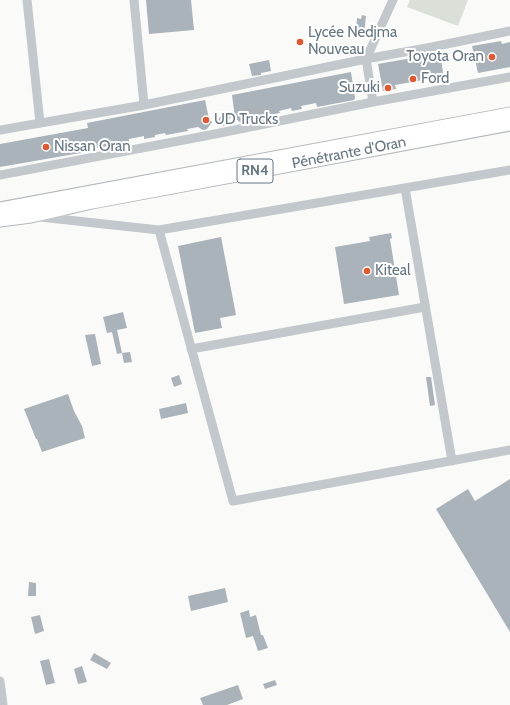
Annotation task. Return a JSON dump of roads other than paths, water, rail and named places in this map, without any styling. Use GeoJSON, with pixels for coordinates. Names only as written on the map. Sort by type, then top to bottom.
{"type":"FeatureCollection","features":[{"type":"Feature","properties":{"kind":"highway","name":"Pénétrante d'Oran"},"geometry":{"type":"LineString","coordinates":[[0,209],[510,114]]}},
{"type":"Feature","properties":{"kind":"highway","name":"Pénétrante d'Oran"},"geometry":{"type":"LineString","coordinates":[[0,220],[31,216],[107,199],[510,124]]}},
{"type":"Feature","properties":{"kind":"street"},"geometry":{"type":"LineString","coordinates":[[27,0],[40,123]]}},
{"type":"Feature","properties":{"kind":"street"},"geometry":{"type":"LineString","coordinates":[[134,0],[144,105]]}},
{"type":"Feature","properties":{"kind":"street"},"geometry":{"type":"LineString","coordinates":[[373,102],[366,59],[393,0]]}},
{"type":"Feature","properties":{"kind":"street"},"geometry":{"type":"LineString","coordinates":[[0,130],[144,105],[510,31]]}},
{"type":"Feature","properties":{"kind":"street"},"geometry":{"type":"LineString","coordinates":[[0,175],[373,102],[510,77]]}},
{"type":"Feature","properties":{"kind":"street"},"geometry":{"type":"LineString","coordinates":[[31,216],[159,230],[510,170]]}},
{"type":"Feature","properties":{"kind":"street"},"geometry":{"type":"LineString","coordinates":[[405,188],[452,461]]}},
{"type":"Feature","properties":{"kind":"street"},"geometry":{"type":"LineString","coordinates":[[159,230],[233,500],[510,450]]}},
{"type":"Feature","properties":{"kind":"street"},"geometry":{"type":"LineString","coordinates":[[191,349],[425,306]]}},
{"type":"Feature","properties":{"kind":"street"},"geometry":{"type":"LineString","coordinates":[[0,681],[3,705]]}},
{"type":"Feature","properties":{"kind":"place","name":"Lycée Nedjma Nouveau"},"geometry":{"type":"Point","coordinates":[300,42]}},
{"type":"Feature","properties":{"kind":"place","name":"Toyota Oran"},"geometry":{"type":"Point","coordinates":[492,57]}},
{"type":"Feature","properties":{"kind":"place","name":"Ford"},"geometry":{"type":"Point","coordinates":[413,79]}},
{"type":"Feature","properties":{"kind":"place","name":"Suzuki"},"geometry":{"type":"Point","coordinates":[388,88]}},
{"type":"Feature","properties":{"kind":"place","name":"UD Trucks"},"geometry":{"type":"Point","coordinates":[206,120]}},
{"type":"Feature","properties":{"kind":"place","name":"Nissan Oran"},"geometry":{"type":"Point","coordinates":[46,147]}},
{"type":"Feature","properties":{"kind":"place","name":"Kiteal"},"geometry":{"type":"Point","coordinates":[367,271]}}]}
